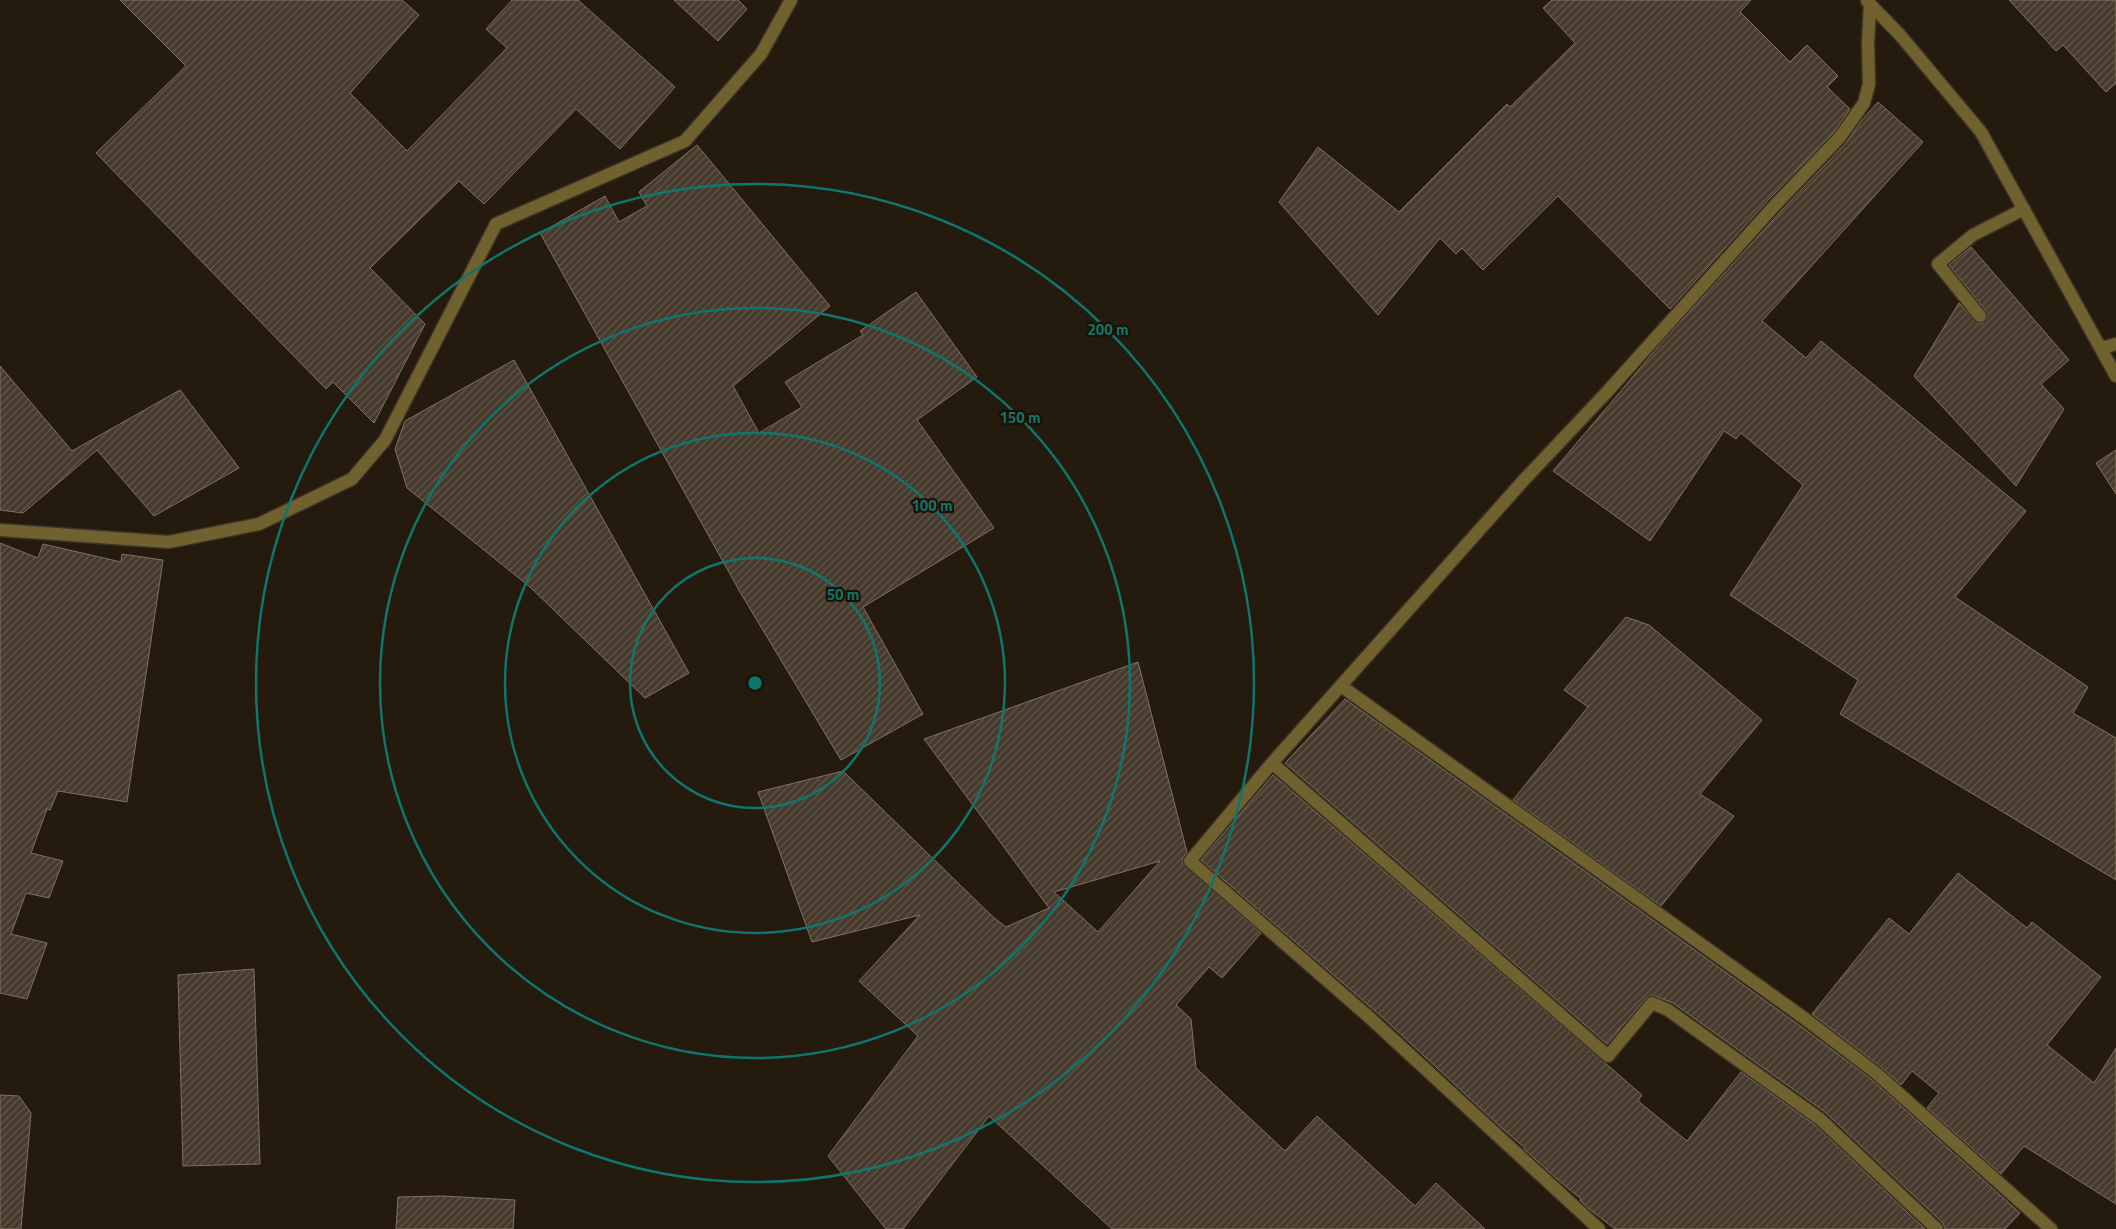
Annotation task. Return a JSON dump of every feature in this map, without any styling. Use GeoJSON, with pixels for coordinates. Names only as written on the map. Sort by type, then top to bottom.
{"type":"FeatureCollection","features":[{"type":"Feature","properties":{"kind":"street"},"geometry":{"type":"LineString","coordinates":[[0,530],[169,542],[259,524],[352,479],[385,440],[496,224],[685,142],[761,54],[791,0]]}},
{"type":"Feature","properties":{"kind":"street"},"geometry":{"type":"LineString","coordinates":[[1868,2],[1900,35],[1981,132],[2116,376]]}},
{"type":"Feature","properties":{"kind":"street"},"geometry":{"type":"LineString","coordinates":[[1600,1229],[1369,1017],[1190,861],[1272,763],[1523,481],[1606,393],[1776,204],[1840,137],[1864,103],[1869,84],[1868,2]]}},
{"type":"Feature","properties":{"kind":"street"},"geometry":{"type":"LineString","coordinates":[[1980,316],[1938,264],[1973,234],[2024,209]]}},
{"type":"Feature","properties":{"kind":"street"},"geometry":{"type":"LineString","coordinates":[[2102,348],[2116,344]]}},
{"type":"Feature","properties":{"kind":"street"},"geometry":{"type":"LineString","coordinates":[[1341,686],[1804,1018],[1876,1073],[2051,1229]]}},
{"type":"Feature","properties":{"kind":"street"},"geometry":{"type":"LineString","coordinates":[[1272,763],[1608,1056],[1652,1004],[1668,1010],[1820,1119],[1937,1229]]}},
{"type":"Feature","properties":{"kind":"building"},"geometry":{"type":"Polygon","coordinates":[[[120,0],[402,0],[419,15],[350,93],[407,151],[507,48],[486,29],[512,0],[578,0],[675,87],[620,149],[576,109],[484,204],[459,181],[370,268],[425,324],[374,423],[333,382],[326,389],[96,153],[186,66],[120,0]]]}},
{"type":"Feature","properties":{"kind":"building"},"geometry":{"type":"Polygon","coordinates":[[[674,0],[738,0],[747,9],[718,41],[674,0]]]}},
{"type":"Feature","properties":{"kind":"building"},"geometry":{"type":"Polygon","coordinates":[[[1552,0],[1751,0],[1740,12],[1790,62],[1807,45],[1838,76],[1827,87],[1850,109],[1834,132],[1770,198],[1670,309],[1558,196],[1483,270],[1462,248],[1456,254],[1440,238],[1378,315],[1279,202],[1318,147],[1399,212],[1507,104],[1510,107],[1575,43],[1543,8],[1552,0]]]}},
{"type":"Feature","properties":{"kind":"building"},"geometry":{"type":"Polygon","coordinates":[[[2009,0],[2116,0],[2116,83],[2106,92],[2063,45],[2056,51],[2009,0]]]}},
{"type":"Feature","properties":{"kind":"building"},"geometry":{"type":"Polygon","coordinates":[[[1878,102],[1923,142],[1762,321],[1806,358],[1821,341],[2026,511],[1955,597],[2088,687],[2073,713],[2116,738],[2116,880],[1840,714],[1858,680],[1730,595],[1803,485],[1741,433],[1736,439],[1724,431],[1650,541],[1553,471],[1663,341],[1782,210],[1846,143],[1862,120],[1878,102]]]}},
{"type":"Feature","properties":{"kind":"building"},"geometry":{"type":"Polygon","coordinates":[[[697,145],[830,306],[733,386],[759,433],[802,407],[785,382],[863,335],[860,331],[916,292],[977,377],[917,420],[994,528],[863,607],[923,714],[841,760],[740,592],[540,233],[605,196],[619,222],[647,206],[639,192],[697,145]]]}},
{"type":"Feature","properties":{"kind":"building"},"geometry":{"type":"Polygon","coordinates":[[[1971,247],[2069,360],[2041,384],[2064,409],[2016,486],[1914,376],[1959,303],[1977,323],[1982,324],[1987,319],[1986,311],[1949,265],[1971,247]]]}},
{"type":"Feature","properties":{"kind":"building"},"geometry":{"type":"Polygon","coordinates":[[[514,360],[689,673],[645,698],[530,587],[407,488],[395,449],[405,421],[514,360]]]}},
{"type":"Feature","properties":{"kind":"building"},"geometry":{"type":"Polygon","coordinates":[[[0,366],[72,451],[180,390],[239,468],[154,516],[97,450],[23,513],[0,510],[0,366]]]}},
{"type":"Feature","properties":{"kind":"building"},"geometry":{"type":"Polygon","coordinates":[[[2116,450],[2116,494],[2096,463],[2116,450]]]}},
{"type":"Feature","properties":{"kind":"building"},"geometry":{"type":"Polygon","coordinates":[[[0,543],[38,558],[43,544],[121,562],[122,554],[163,560],[127,802],[58,791],[50,810],[47,809],[31,853],[63,861],[49,898],[26,893],[11,934],[47,943],[27,999],[0,993],[0,543]]]}},
{"type":"Feature","properties":{"kind":"building"},"geometry":{"type":"Polygon","coordinates":[[[1626,617],[1649,625],[1762,720],[1700,794],[1734,816],[1661,906],[1513,800],[1588,707],[1564,690],[1626,617]]]}},
{"type":"Feature","properties":{"kind":"building"},"geometry":{"type":"Polygon","coordinates":[[[1138,662],[1187,852],[1182,859],[1183,864],[1261,933],[1222,978],[1209,967],[1176,1005],[1191,1019],[1196,1068],[1285,1151],[1317,1116],[1415,1206],[1436,1183],[1485,1229],[1112,1229],[989,1116],[903,1229],[886,1229],[828,1156],[918,1036],[859,981],[920,915],[812,942],[758,792],[843,771],[993,917],[1006,927],[1049,908],[924,739],[1138,662]],[[1160,861],[1054,892],[1098,932],[1160,861]]]}},
{"type":"Feature","properties":{"kind":"building"},"geometry":{"type":"Polygon","coordinates":[[[1345,699],[1799,1025],[1871,1079],[2020,1213],[2005,1229],[1945,1229],[1943,1223],[1825,1112],[1673,1003],[1651,995],[1646,998],[1607,1044],[1285,763],[1345,699]]]}},
{"type":"Feature","properties":{"kind":"building"},"geometry":{"type":"Polygon","coordinates":[[[1273,775],[1642,1095],[1638,1101],[1687,1141],[1741,1072],[1815,1125],[1925,1229],[1615,1229],[1588,1208],[1581,1199],[1524,1149],[1382,1017],[1201,860],[1273,775]]]}},
{"type":"Feature","properties":{"kind":"building"},"geometry":{"type":"Polygon","coordinates":[[[1958,873],[2027,928],[2032,922],[2101,977],[2047,1045],[2094,1083],[2116,1048],[2116,1204],[2024,1146],[2001,1174],[1927,1108],[1939,1093],[1912,1071],[1901,1085],[1881,1067],[1812,1014],[1889,918],[1909,934],[1958,873]]]}},
{"type":"Feature","properties":{"kind":"building"},"geometry":{"type":"Polygon","coordinates":[[[254,969],[260,1164],[183,1166],[178,975],[254,969]]]}},
{"type":"Feature","properties":{"kind":"building"},"geometry":{"type":"Polygon","coordinates":[[[0,1095],[19,1096],[31,1113],[21,1229],[0,1229],[0,1095]]]}},
{"type":"Feature","properties":{"kind":"building"},"geometry":{"type":"Polygon","coordinates":[[[443,1196],[515,1200],[513,1229],[396,1229],[398,1197],[443,1196]]]}}]}
